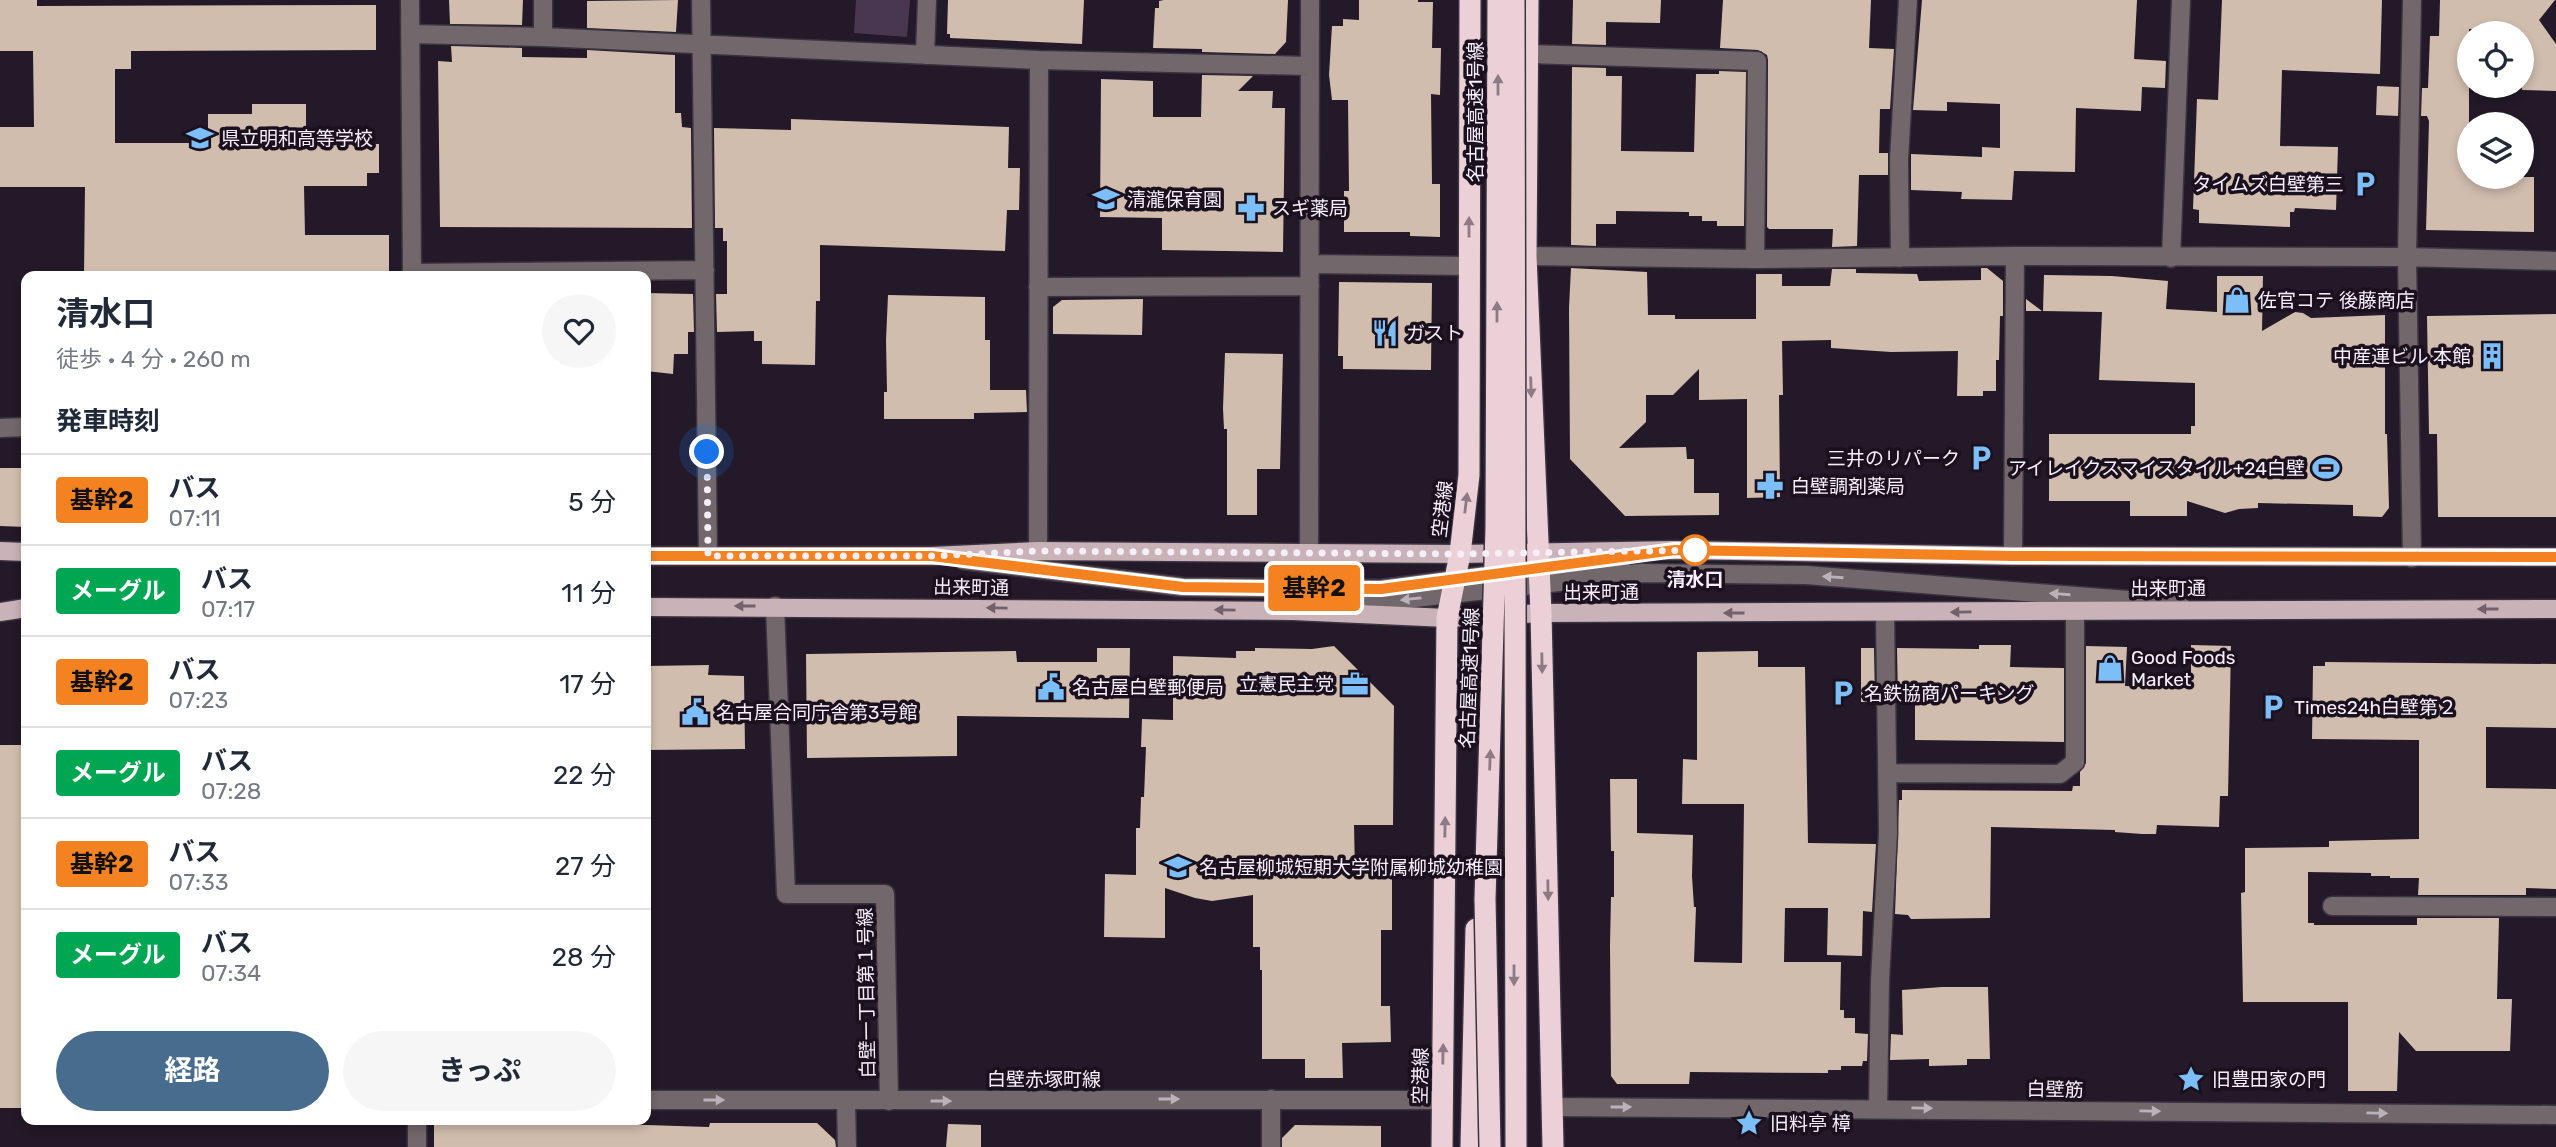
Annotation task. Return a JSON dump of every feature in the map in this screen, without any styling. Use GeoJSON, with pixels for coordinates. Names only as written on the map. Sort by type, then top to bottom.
{"type":"FeatureCollection","features":[{"type":"Feature","properties":{"kind":"highway","name":"空港線"},"geometry":{"type":"LineString","coordinates":[[1442,1147],[1447,618],[1460,554],[1469,475],[1470,0]]}},
{"type":"Feature","properties":{"kind":"highway","name":"名古屋高速1号線"},"geometry":{"type":"LineString","coordinates":[[1490,1147],[1485,900],[1496,528],[1498,0]]}},
{"type":"Feature","properties":{"kind":"highway","name":"名古屋高速1号線"},"geometry":{"type":"LineString","coordinates":[[1514,0],[1516,1147]]}},
{"type":"Feature","properties":{"kind":"highway"},"geometry":{"type":"LineString","coordinates":[[1528,0],[1526,256],[1541,613],[1553,1147]]}},
{"type":"Feature","properties":{"kind":"highway"},"geometry":{"type":"LineString","coordinates":[[1471,1147],[1477,921],[1485,900]]}},
{"type":"Feature","properties":{"kind":"main road","name":"出来町通"},"geometry":{"type":"LineString","coordinates":[[651,556],[932,556],[1038,551],[1460,554],[1538,568],[1675,550],[2013,556],[2556,557]]}},
{"type":"Feature","properties":{"kind":"main road"},"geometry":{"type":"LineString","coordinates":[[0,551],[21,552]]}},
{"type":"Feature","properties":{"kind":"main road","name":"出来町通"},"geometry":{"type":"LineString","coordinates":[[651,607],[1293,611],[1447,618],[1541,613],[2556,609]]}},
{"type":"Feature","properties":{"kind":"main road"},"geometry":{"type":"LineString","coordinates":[[0,612],[21,609]]}},
{"type":"Feature","properties":{"kind":"street"},"geometry":{"type":"LineString","coordinates":[[410,0],[412,271]]}},
{"type":"Feature","properties":{"kind":"street"},"geometry":{"type":"LineString","coordinates":[[543,0],[543,37]]}},
{"type":"Feature","properties":{"kind":"street"},"geometry":{"type":"LineString","coordinates":[[701,0],[708,556]]}},
{"type":"Feature","properties":{"kind":"street"},"geometry":{"type":"LineString","coordinates":[[925,55],[927,0]]}},
{"type":"Feature","properties":{"kind":"street"},"geometry":{"type":"LineString","coordinates":[[1309,553],[1310,0]]}},
{"type":"Feature","properties":{"kind":"street"},"geometry":{"type":"LineString","coordinates":[[1900,258],[1899,160],[1908,0]]}},
{"type":"Feature","properties":{"kind":"street"},"geometry":{"type":"LineString","coordinates":[[2171,258],[2181,0]]}},
{"type":"Feature","properties":{"kind":"street"},"geometry":{"type":"LineString","coordinates":[[2412,0],[2407,257],[2412,558]]}},
{"type":"Feature","properties":{"kind":"street"},"geometry":{"type":"LineString","coordinates":[[410,34],[543,37],[1039,60],[1310,66]]}},
{"type":"Feature","properties":{"kind":"street"},"geometry":{"type":"LineString","coordinates":[[1528,54],[1757,61],[1755,260]]}},
{"type":"Feature","properties":{"kind":"street"},"geometry":{"type":"LineString","coordinates":[[1038,551],[1039,60]]}},
{"type":"Feature","properties":{"kind":"street"},"geometry":{"type":"LineString","coordinates":[[1526,256],[1755,260],[2015,256],[2407,257],[2556,261]]}},
{"type":"Feature","properties":{"kind":"street"},"geometry":{"type":"LineString","coordinates":[[2013,556],[2015,256]]}},
{"type":"Feature","properties":{"kind":"street"},"geometry":{"type":"LineString","coordinates":[[1310,264],[1468,266]]}},
{"type":"Feature","properties":{"kind":"street"},"geometry":{"type":"LineString","coordinates":[[646,271],[705,270]]}},
{"type":"Feature","properties":{"kind":"street"},"geometry":{"type":"LineString","coordinates":[[1038,287],[1310,286]]}},
{"type":"Feature","properties":{"kind":"street"},"geometry":{"type":"LineString","coordinates":[[0,428],[21,427]]}},
{"type":"Feature","properties":{"kind":"street"},"geometry":{"type":"LineString","coordinates":[[932,556],[1183,587],[1454,587]]}},
{"type":"Feature","properties":{"kind":"street"},"geometry":{"type":"LineString","coordinates":[[1293,611],[1454,587],[1538,568],[1641,573],[1806,575],[2250,609]]}},
{"type":"Feature","properties":{"kind":"street","name":"白壁一丁目第１号線"},"geometry":{"type":"LineString","coordinates":[[775,606],[786,894],[885,894],[889,1101]]}},
{"type":"Feature","properties":{"kind":"street"},"geometry":{"type":"LineString","coordinates":[[1889,773],[2060,774],[2075,762],[2075,610]]}},
{"type":"Feature","properties":{"kind":"street"},"geometry":{"type":"LineString","coordinates":[[1878,1108],[1880,980],[1889,773],[1885,613]]}},
{"type":"Feature","properties":{"kind":"street"},"geometry":{"type":"LineString","coordinates":[[2332,906],[2556,907]]}},
{"type":"Feature","properties":{"kind":"street"},"geometry":{"type":"LineString","coordinates":[[1271,1099],[1271,1147]]}},
{"type":"Feature","properties":{"kind":"street","name":"白壁赤塚町線"},"geometry":{"type":"LineString","coordinates":[[651,1100],[1442,1100]]}},
{"type":"Feature","properties":{"kind":"street"},"geometry":{"type":"LineString","coordinates":[[846,1101],[847,1147]]}},
{"type":"Feature","properties":{"kind":"street","name":"白壁筋"},"geometry":{"type":"LineString","coordinates":[[1553,1107],[2556,1115]]}},
{"type":"Feature","properties":{"kind":"street"},"geometry":{"type":"LineString","coordinates":[[417,1125],[417,1147]]}},
{"type":"Feature","properties":{"kind":"shaded area"},"geometry":{"type":"Polygon","coordinates":[[[856,0],[910,0],[907,37],[854,33],[856,0]]]}},
{"type":"Feature","properties":{"kind":"building"},"geometry":{"type":"Polygon","coordinates":[[[0,0],[37,0],[37,6],[376,5],[376,50],[131,51],[131,69],[115,69],[115,143],[208,143],[208,114],[252,114],[252,104],[306,104],[306,143],[379,144],[379,173],[367,173],[367,186],[304,186],[305,235],[389,235],[389,271],[84,271],[85,187],[0,187],[0,127],[34,127],[33,51],[0,51],[0,0]]]}},
{"type":"Feature","properties":{"kind":"building"},"geometry":{"type":"Polygon","coordinates":[[[449,0],[523,0],[522,25],[450,24],[449,0]]]}},
{"type":"Feature","properties":{"kind":"building"},"geometry":{"type":"Polygon","coordinates":[[[678,0],[676,32],[587,28],[587,1],[678,0]]]}},
{"type":"Feature","properties":{"kind":"building"},"geometry":{"type":"Polygon","coordinates":[[[948,0],[1084,0],[1082,44],[950,38],[950,34],[947,34],[948,0]]]}},
{"type":"Feature","properties":{"kind":"building"},"geometry":{"type":"Polygon","coordinates":[[[1288,0],[1286,42],[1275,54],[1153,48],[1155,8],[1159,8],[1159,1],[1288,0]]]}},
{"type":"Feature","properties":{"kind":"building"},"geometry":{"type":"Polygon","coordinates":[[[1359,0],[1433,2],[1432,48],[1441,48],[1440,95],[1431,94],[1432,184],[1440,184],[1440,237],[1410,236],[1410,232],[1344,232],[1344,191],[1349,191],[1348,100],[1332,100],[1329,75],[1332,26],[1343,26],[1343,19],[1359,20],[1359,0]]]}},
{"type":"Feature","properties":{"kind":"building"},"geometry":{"type":"Polygon","coordinates":[[[1573,0],[1661,0],[1660,23],[1606,22],[1606,45],[1572,44],[1573,0]]]}},
{"type":"Feature","properties":{"kind":"building"},"geometry":{"type":"Polygon","coordinates":[[[1723,0],[1871,0],[1869,48],[1894,49],[1890,109],[1880,109],[1879,153],[1888,153],[1888,175],[1859,175],[1857,246],[1832,247],[1833,229],[1767,227],[1768,60],[1767,55],[1758,50],[1720,48],[1723,0]]]}},
{"type":"Feature","properties":{"kind":"building"},"geometry":{"type":"Polygon","coordinates":[[[1922,0],[2137,0],[2134,59],[2166,61],[2165,88],[2142,87],[2141,111],[2076,108],[2075,172],[2014,171],[2012,200],[1961,199],[1962,192],[1911,190],[1911,154],[1982,157],[1982,147],[2000,148],[2000,104],[1947,102],[1947,111],[1913,110],[1922,0]]]}},
{"type":"Feature","properties":{"kind":"building"},"geometry":{"type":"Polygon","coordinates":[[[2222,0],[2382,0],[2380,74],[2282,70],[2280,146],[2338,147],[2336,210],[2295,208],[2294,212],[2290,212],[2290,227],[2199,223],[2199,210],[2193,209],[2197,99],[2218,100],[2222,0]]]}},
{"type":"Feature","properties":{"kind":"building"},"geometry":{"type":"Polygon","coordinates":[[[2440,0],[2555,0],[2539,20],[2556,44],[2556,91],[2534,90],[2534,21],[2457,21],[2457,98],[2469,98],[2469,112],[2457,112],[2457,189],[2534,189],[2534,232],[2426,230],[2429,121],[2427,116],[2421,116],[2422,88],[2428,88],[2430,36],[2439,36],[2440,0]]]}},
{"type":"Feature","properties":{"kind":"building"},"geometry":{"type":"Polygon","coordinates":[[[451,46],[522,48],[522,57],[587,58],[587,50],[675,55],[675,113],[681,113],[682,127],[691,128],[692,228],[440,227],[438,61],[452,62],[451,46]]]}},
{"type":"Feature","properties":{"kind":"building"},"geometry":{"type":"Polygon","coordinates":[[[1572,67],[1606,68],[1606,76],[1622,76],[1621,151],[1694,152],[1696,74],[1746,72],[1744,226],[1717,226],[1717,221],[1702,221],[1702,216],[1689,216],[1689,212],[1616,211],[1616,224],[1596,224],[1596,246],[1571,245],[1572,67]]]}},
{"type":"Feature","properties":{"kind":"building"},"geometry":{"type":"Polygon","coordinates":[[[1202,75],[1253,76],[1238,91],[1273,91],[1272,108],[1285,108],[1283,252],[1162,250],[1162,218],[1100,217],[1101,79],[1153,81],[1153,117],[1201,117],[1202,75]]]}},
{"type":"Feature","properties":{"kind":"building"},"geometry":{"type":"Polygon","coordinates":[[[2377,86],[2399,87],[2398,116],[2376,115],[2377,86]]]}},
{"type":"Feature","properties":{"kind":"building"},"geometry":{"type":"Polygon","coordinates":[[[791,119],[1009,127],[1008,168],[1020,168],[1019,210],[1007,210],[1005,251],[820,245],[820,301],[816,301],[815,365],[762,364],[762,341],[754,341],[754,331],[717,332],[716,294],[727,294],[727,241],[723,241],[723,228],[715,228],[714,128],[791,130],[791,119]]]}},
{"type":"Feature","properties":{"kind":"building"},"geometry":{"type":"Polygon","coordinates":[[[1571,268],[1647,272],[1648,315],[1675,315],[1675,319],[1756,319],[1756,274],[1782,274],[1782,286],[1830,286],[1832,269],[1856,269],[1856,273],[1917,274],[1919,281],[1981,280],[1981,268],[1987,268],[2003,281],[2003,316],[2000,316],[1996,391],[1983,391],[1983,396],[1957,396],[1958,351],[1891,352],[1831,348],[1831,340],[1782,341],[1783,395],[1779,395],[1780,497],[1747,498],[1747,399],[1699,400],[1699,369],[1673,395],[1646,395],[1646,422],[1619,448],[1686,447],[1687,459],[1694,459],[1694,493],[1719,493],[1719,515],[1625,516],[1570,459],[1571,268]]]}},
{"type":"Feature","properties":{"kind":"building"},"geometry":{"type":"Polygon","coordinates":[[[2044,275],[2112,276],[2168,281],[2166,309],[2217,312],[2217,276],[2263,276],[2262,331],[2295,312],[2311,318],[2385,315],[2385,434],[2389,508],[2382,517],[2353,516],[2353,505],[2258,503],[2258,508],[2225,513],[2187,501],[2187,516],[2130,516],[2130,501],[2049,501],[2049,434],[2191,434],[2191,426],[2195,426],[2195,383],[2099,380],[2102,312],[2043,311],[2044,275]]]}},
{"type":"Feature","properties":{"kind":"building","name":"ガスト"},"geometry":{"type":"Polygon","coordinates":[[[1339,282],[1432,283],[1431,370],[1343,369],[1343,356],[1338,356],[1339,282]]]}},
{"type":"Feature","properties":{"kind":"building"},"geometry":{"type":"Polygon","coordinates":[[[651,293],[693,294],[694,332],[688,332],[688,354],[674,354],[673,374],[651,372],[651,293]]]}},
{"type":"Feature","properties":{"kind":"building"},"geometry":{"type":"Polygon","coordinates":[[[888,295],[985,297],[985,340],[990,340],[990,390],[1026,390],[1027,412],[974,413],[974,419],[884,419],[884,392],[887,392],[888,295]]]}},
{"type":"Feature","properties":{"kind":"building"},"geometry":{"type":"Polygon","coordinates":[[[1143,299],[1142,335],[1053,334],[1053,307],[1062,300],[1143,299]]]}},
{"type":"Feature","properties":{"kind":"building"},"geometry":{"type":"Polygon","coordinates":[[[2026,299],[2042,311],[2026,311],[2026,299]]]}},
{"type":"Feature","properties":{"kind":"building"},"geometry":{"type":"Polygon","coordinates":[[[2556,314],[2556,517],[2438,517],[2437,434],[2429,434],[2427,316],[2556,314]]]}},
{"type":"Feature","properties":{"kind":"building"},"geometry":{"type":"Polygon","coordinates":[[[1225,353],[1283,354],[1280,469],[1257,469],[1257,515],[1227,515],[1227,429],[1224,429],[1223,408],[1225,353]]]}},
{"type":"Feature","properties":{"kind":"building"},"geometry":{"type":"Polygon","coordinates":[[[0,468],[21,468],[21,527],[0,526],[0,468]]]}},
{"type":"Feature","properties":{"kind":"building"},"geometry":{"type":"Polygon","coordinates":[[[1979,645],[2011,645],[2010,667],[2064,668],[2064,742],[1915,740],[1915,702],[1898,702],[1897,648],[1979,649],[1979,645]]]}},
{"type":"Feature","properties":{"kind":"building"},"geometry":{"type":"Polygon","coordinates":[[[2191,645],[2231,646],[2228,796],[2220,796],[2219,827],[2157,825],[2156,834],[2142,834],[2115,830],[1991,827],[1990,918],[1911,919],[1908,915],[1895,914],[1899,800],[1902,800],[1902,790],[2072,791],[2073,786],[2080,786],[2080,772],[2086,763],[2086,646],[2127,647],[2125,686],[2191,688],[2191,645]]]}},
{"type":"Feature","properties":{"kind":"building"},"geometry":{"type":"Polygon","coordinates":[[[1334,646],[1394,706],[1393,825],[1354,825],[1355,873],[1392,873],[1392,930],[1381,930],[1381,1006],[1390,1006],[1391,1042],[1342,1043],[1343,1078],[1305,1078],[1305,1059],[1262,1059],[1262,970],[1260,947],[1253,947],[1253,895],[1212,901],[1165,888],[1165,938],[1104,937],[1105,874],[1136,875],[1136,828],[1140,828],[1141,797],[1144,797],[1146,747],[1141,747],[1142,719],[1173,720],[1173,656],[1236,658],[1236,651],[1255,651],[1255,648],[1312,649],[1334,646]]]}},
{"type":"Feature","properties":{"kind":"building"},"geometry":{"type":"Polygon","coordinates":[[[1097,648],[1130,648],[1129,718],[957,716],[957,756],[807,758],[806,654],[1016,651],[1017,662],[1097,662],[1097,648]]]}},
{"type":"Feature","properties":{"kind":"building"},"geometry":{"type":"Polygon","coordinates":[[[1861,648],[1874,648],[1875,702],[1861,702],[1861,648]]]}},
{"type":"Feature","properties":{"kind":"building"},"geometry":{"type":"Polygon","coordinates":[[[1758,651],[1758,667],[1805,667],[1808,843],[1876,844],[1872,912],[1863,911],[1862,956],[1827,955],[1828,908],[1785,908],[1784,962],[1841,962],[1840,1010],[1844,1010],[1844,1018],[1855,1018],[1855,1033],[1868,1034],[1867,1061],[1863,1061],[1862,1066],[1841,1066],[1841,1070],[1828,1070],[1828,1073],[1690,1072],[1689,1084],[1617,1084],[1611,1076],[1610,945],[1614,851],[1611,851],[1610,779],[1637,779],[1637,833],[1693,835],[1692,876],[1696,907],[1694,962],[1742,963],[1744,804],[1682,804],[1683,759],[1697,760],[1697,652],[1758,651]]]}},
{"type":"Feature","properties":{"kind":"building"},"geometry":{"type":"Polygon","coordinates":[[[2325,662],[2556,664],[2556,728],[2486,727],[2486,788],[2556,789],[2556,889],[2526,888],[2526,895],[2418,895],[2419,878],[2390,878],[2371,876],[2371,873],[2308,872],[2308,923],[2314,925],[2417,925],[2417,918],[2499,918],[2497,999],[2512,999],[2510,1051],[2416,1051],[2399,1032],[2397,1091],[2348,1091],[2348,1002],[2243,1002],[2241,893],[2245,892],[2245,848],[2329,847],[2329,841],[2419,839],[2419,740],[2312,739],[2313,666],[2325,666],[2325,662]]]}},
{"type":"Feature","properties":{"kind":"building","name":"名古屋合同庁舎第3号館"},"geometry":{"type":"Polygon","coordinates":[[[709,665],[708,675],[744,676],[745,749],[651,750],[651,666],[709,665]]]}},
{"type":"Feature","properties":{"kind":"building"},"geometry":{"type":"Polygon","coordinates":[[[0,745],[21,745],[21,1108],[0,1108],[0,745]]]}},
{"type":"Feature","properties":{"kind":"building"},"geometry":{"type":"Polygon","coordinates":[[[1988,987],[1990,1059],[1967,1059],[1967,1065],[1929,1066],[1929,1059],[1890,1060],[1891,1034],[1903,1035],[1902,990],[1988,987]]]}},
{"type":"Feature","properties":{"kind":"building"},"geometry":{"type":"Polygon","coordinates":[[[710,1123],[817,1123],[835,1140],[836,1147],[434,1147],[434,1125],[709,1127],[710,1123]]]}},
{"type":"Feature","properties":{"kind":"building"},"geometry":{"type":"Polygon","coordinates":[[[948,1124],[981,1125],[981,1147],[946,1147],[948,1124]]]}},
{"type":"Feature","properties":{"kind":"building"},"geometry":{"type":"Polygon","coordinates":[[[1295,1125],[1381,1126],[1381,1147],[1282,1147],[1282,1138],[1295,1125]]]}},
{"type":"Feature","properties":{"kind":"bus line","name":"基幹2"},"geometry":{"type":"LineString","coordinates":[[651,556],[932,556],[1183,587],[1381,589],[1675,550],[2013,556],[2556,557]]}},
{"type":"Feature","properties":{"kind":"place","name":"県立明和高等学校"},"geometry":{"type":"Point","coordinates":[200,138]}},
{"type":"Feature","properties":{"kind":"place","name":"タイムズ白壁第三"},"geometry":{"type":"Point","coordinates":[2365,184]}},
{"type":"Feature","properties":{"kind":"place","name":"清瀧保育園"},"geometry":{"type":"Point","coordinates":[1106,199]}},
{"type":"Feature","properties":{"kind":"place","name":"スギ薬局"},"geometry":{"type":"Point","coordinates":[1251,208]}},
{"type":"Feature","properties":{"kind":"place","name":"佐官コテ 後藤商店"},"geometry":{"type":"Point","coordinates":[2237,300]}},
{"type":"Feature","properties":{"kind":"place","name":"ガスト"},"geometry":{"type":"Point","coordinates":[1385,333]}},
{"type":"Feature","properties":{"kind":"place","name":"中産連ビル 本館"},"geometry":{"type":"Point","coordinates":[2492,356]}},
{"type":"Feature","properties":{"kind":"place","name":"三井のリパーク"},"geometry":{"type":"Point","coordinates":[1981,458]}},
{"type":"Feature","properties":{"kind":"place","name":"アイレイクスマイスタイル+24白壁"},"geometry":{"type":"Point","coordinates":[2326,468]}},
{"type":"Feature","properties":{"kind":"place","name":"白壁調剤薬局"},"geometry":{"type":"Point","coordinates":[1770,486]}},
{"type":"Feature","properties":{"kind":"place","name":"清水口"},"geometry":{"type":"Point","coordinates":[1695,550]}},
{"type":"Feature","properties":{"kind":"place","name":"Good Foods Market"},"geometry":{"type":"Point","coordinates":[2110,668]}},
{"type":"Feature","properties":{"kind":"place","name":"立憲民主党"},"geometry":{"type":"Point","coordinates":[1355,684]}},
{"type":"Feature","properties":{"kind":"place","name":"名古屋白壁郵便局"},"geometry":{"type":"Point","coordinates":[1051,687]}},
{"type":"Feature","properties":{"kind":"place","name":"名鉄協商パーキング"},"geometry":{"type":"Point","coordinates":[1843,693]}},
{"type":"Feature","properties":{"kind":"place","name":"Times24h白壁第２"},"geometry":{"type":"Point","coordinates":[2273,707]}},
{"type":"Feature","properties":{"kind":"place","name":"名古屋合同庁舎第3号館"},"geometry":{"type":"Point","coordinates":[695,712]}},
{"type":"Feature","properties":{"kind":"place","name":"名古屋柳城短期大学附属柳城幼稚園"},"geometry":{"type":"Point","coordinates":[1178,867]}},
{"type":"Feature","properties":{"kind":"place","name":"旧豊田家の門"},"geometry":{"type":"Point","coordinates":[2191,1079]}},
{"type":"Feature","properties":{"kind":"place","name":"旧料亭 樟"},"geometry":{"type":"Point","coordinates":[1749,1123]}},
{"type":"Feature","properties":{"kind":"route"},"geometry":{"type":"LineString","coordinates":[[707,452],[708,556],[932,556],[1038,551],[1460,554],[1703,550],[1695,550]]}}]}
